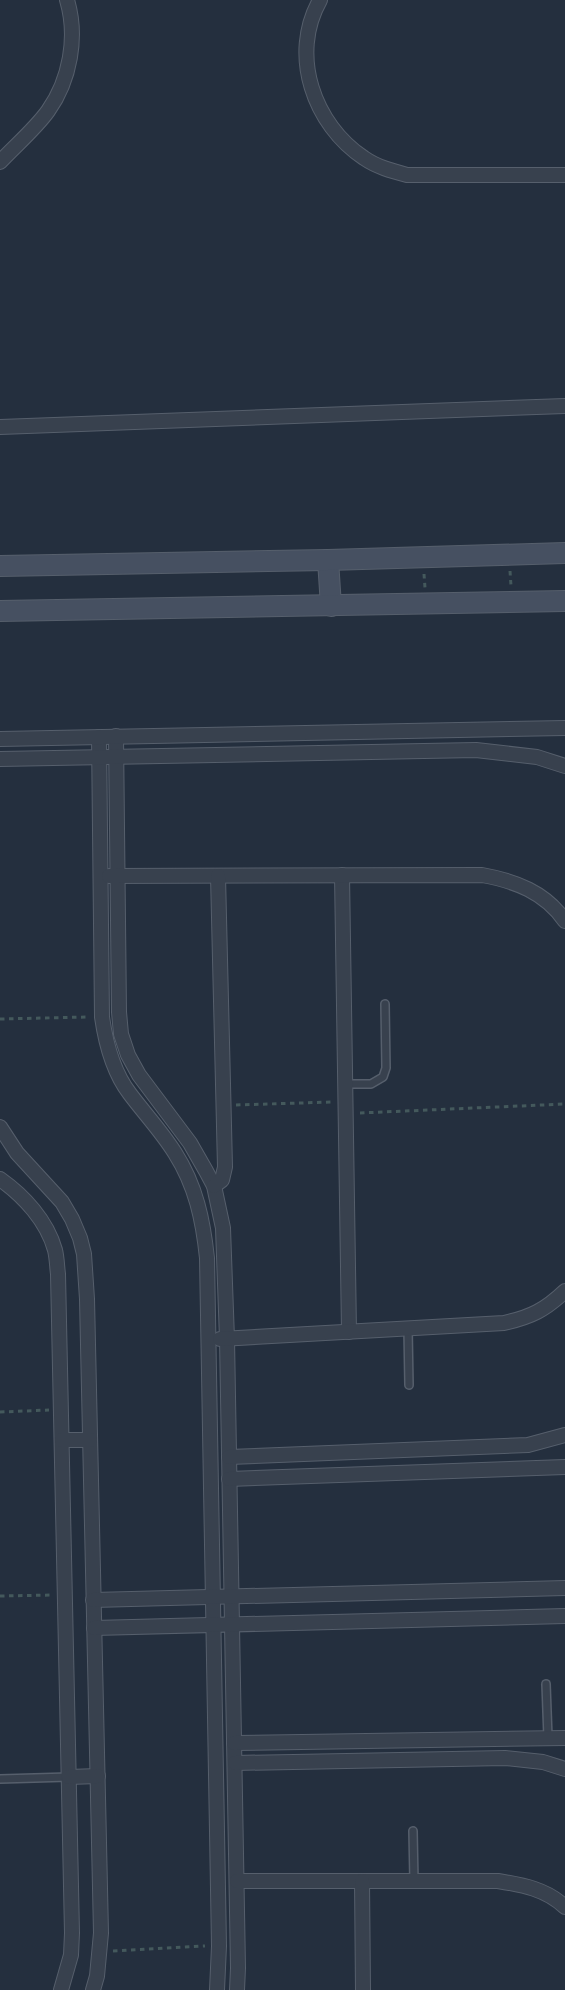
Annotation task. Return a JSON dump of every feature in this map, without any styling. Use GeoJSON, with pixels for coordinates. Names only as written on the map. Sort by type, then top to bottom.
{"type":"FeatureCollection","features":[{"type":"Feature","properties":{"kind":"street"},"geometry":{"type":"LineString","coordinates":[[0,162],[47,112],[59,93],[67,73],[71,51],[72,29],[67,0]]}},
{"type":"Feature","properties":{"kind":"street"},"geometry":{"type":"LineString","coordinates":[[320,0],[310,25],[307,47],[312,91],[321,112],[333,130],[348,147],[366,160],[407,175],[565,175]]}},
{"type":"Feature","properties":{"kind":"street"},"geometry":{"type":"LineString","coordinates":[[0,427],[565,406]]}},
{"type":"Feature","properties":{"kind":"street"},"geometry":{"type":"LineString","coordinates":[[0,566],[565,553]]}},
{"type":"Feature","properties":{"kind":"street"},"geometry":{"type":"LineString","coordinates":[[328,560],[331,606]]}},
{"type":"Feature","properties":{"kind":"street"},"geometry":{"type":"LineString","coordinates":[[0,611],[565,601]]}},
{"type":"Feature","properties":{"kind":"street"},"geometry":{"type":"LineString","coordinates":[[0,739],[565,728]]}},
{"type":"Feature","properties":{"kind":"street"},"geometry":{"type":"LineString","coordinates":[[116,736],[121,1034],[128,1055],[140,1075],[190,1143],[214,1186],[223,1228],[230,1479],[237,1990]]}},
{"type":"Feature","properties":{"kind":"street"},"geometry":{"type":"LineString","coordinates":[[99,737],[102,1017],[105,1037],[118,1075],[175,1152],[189,1178],[198,1201],[207,1258],[219,1946],[217,1990]]}},
{"type":"Feature","properties":{"kind":"street"},"geometry":{"type":"LineString","coordinates":[[0,759],[476,750],[537,757],[565,766]]}},
{"type":"Feature","properties":{"kind":"street"},"geometry":{"type":"LineString","coordinates":[[342,875],[349,1332]]}},
{"type":"Feature","properties":{"kind":"street"},"geometry":{"type":"LineString","coordinates":[[101,876],[482,875],[504,879],[527,887],[547,900],[565,921]]}},
{"type":"Feature","properties":{"kind":"street"},"geometry":{"type":"LineString","coordinates":[[214,1186],[222,1180],[224,1174],[218,876]]}},
{"type":"Feature","properties":{"kind":"street"},"geometry":{"type":"LineString","coordinates":[[0,1127],[17,1153],[62,1202],[80,1238],[86,1276],[100,1951],[98,1976],[93,1990]]}},
{"type":"Feature","properties":{"kind":"street"},"geometry":{"type":"LineString","coordinates":[[0,1179],[30,1206],[45,1227],[55,1250],[60,1301],[72,1933],[71,1955],[61,1990]]}},
{"type":"Feature","properties":{"kind":"street"},"geometry":{"type":"LineString","coordinates":[[209,1340],[504,1323],[527,1318],[548,1307],[565,1291]]}},
{"type":"Feature","properties":{"kind":"street"},"geometry":{"type":"LineString","coordinates":[[229,1457],[528,1445],[565,1435]]}},
{"type":"Feature","properties":{"kind":"street"},"geometry":{"type":"LineString","coordinates":[[62,1440],[90,1440]]}},
{"type":"Feature","properties":{"kind":"street"},"geometry":{"type":"LineString","coordinates":[[506,1446],[506,1469]]}},
{"type":"Feature","properties":{"kind":"street"},"geometry":{"type":"LineString","coordinates":[[230,1479],[565,1467]]}},
{"type":"Feature","properties":{"kind":"street"},"geometry":{"type":"LineString","coordinates":[[93,1600],[565,1588]]}},
{"type":"Feature","properties":{"kind":"street"},"geometry":{"type":"LineString","coordinates":[[94,1628],[565,1616]]}},
{"type":"Feature","properties":{"kind":"street"},"geometry":{"type":"LineString","coordinates":[[234,1743],[565,1738]]}},
{"type":"Feature","properties":{"kind":"street"},"geometry":{"type":"LineString","coordinates":[[521,1739],[522,1760]]}},
{"type":"Feature","properties":{"kind":"street"},"geometry":{"type":"LineString","coordinates":[[235,1763],[505,1758],[543,1762],[565,1769]]}},
{"type":"Feature","properties":{"kind":"street"},"geometry":{"type":"LineString","coordinates":[[69,1777],[98,1776]]}},
{"type":"Feature","properties":{"kind":"street"},"geometry":{"type":"LineString","coordinates":[[237,1881],[498,1881],[529,1886],[557,1899],[565,1907]]}},
{"type":"Feature","properties":{"kind":"street"},"geometry":{"type":"LineString","coordinates":[[362,1881],[363,1990]]}},
{"type":"Feature","properties":{"kind":"lane"},"geometry":{"type":"LineString","coordinates":[[345,1084],[371,1083],[383,1077],[386,1068],[385,1004]]}},
{"type":"Feature","properties":{"kind":"lane"},"geometry":{"type":"LineString","coordinates":[[408,1329],[409,1385]]}},
{"type":"Feature","properties":{"kind":"lane"},"geometry":{"type":"LineString","coordinates":[[546,1684],[548,1738]]}},
{"type":"Feature","properties":{"kind":"lane"},"geometry":{"type":"LineString","coordinates":[[0,1779],[69,1777]]}},
{"type":"Feature","properties":{"kind":"lane"},"geometry":{"type":"LineString","coordinates":[[413,1831],[414,1881]]}},
{"type":"Feature","properties":{"kind":"path"},"geometry":{"type":"LineString","coordinates":[[509,555],[512,602]]}},
{"type":"Feature","properties":{"kind":"path"},"geometry":{"type":"LineString","coordinates":[[423,557],[427,604]]}},
{"type":"Feature","properties":{"kind":"path"},"geometry":{"type":"LineString","coordinates":[[0,1019],[102,1017]]}},
{"type":"Feature","properties":{"kind":"path"},"geometry":{"type":"LineString","coordinates":[[223,1105],[346,1107],[565,1104]]}},
{"type":"Feature","properties":{"kind":"path"},"geometry":{"type":"LineString","coordinates":[[0,1412],[62,1410]]}},
{"type":"Feature","properties":{"kind":"path"},"geometry":{"type":"LineString","coordinates":[[0,1596],[65,1594]]}},
{"type":"Feature","properties":{"kind":"path"},"geometry":{"type":"LineString","coordinates":[[100,1951],[219,1946]]}}]}
